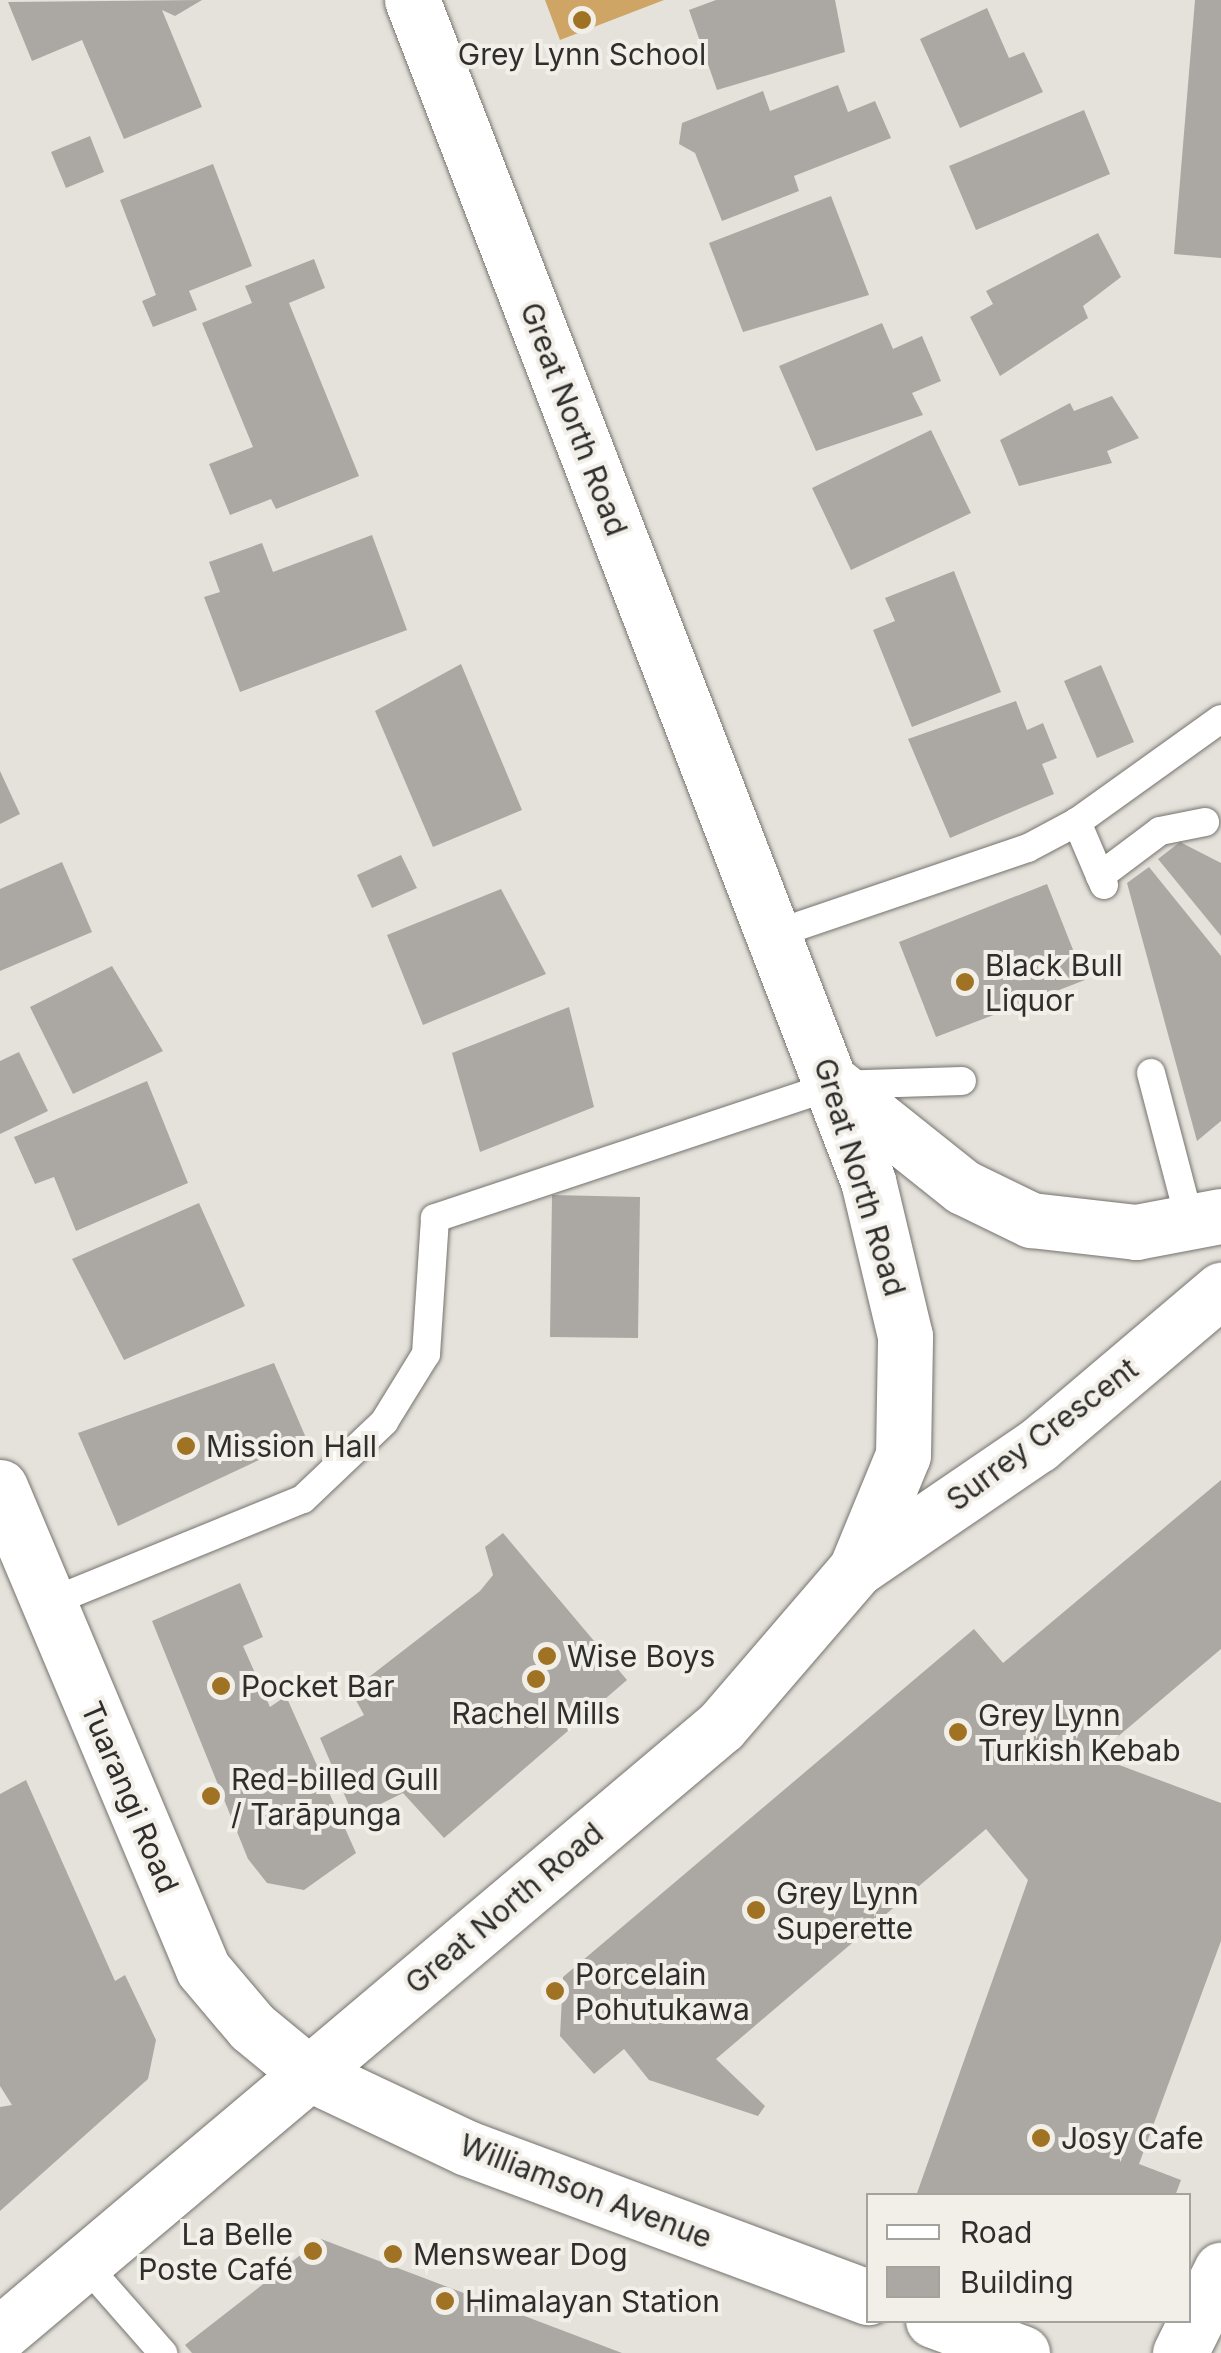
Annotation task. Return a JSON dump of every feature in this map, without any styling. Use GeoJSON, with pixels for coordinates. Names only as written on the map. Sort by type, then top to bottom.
{"type":"FeatureCollection","features":[{"type":"Feature","properties":{"kind":"main road","name":"Great North Road"},"geometry":{"type":"LineString","coordinates":[[0,2334],[721,1726],[856,1569],[903,1455],[908,1365],[890,1258],[835,1085],[412,0]]}},
{"type":"Feature","properties":{"kind":"main road"},"geometry":{"type":"LineString","coordinates":[[835,1085],[963,1187],[1031,1220],[1100,1232],[1206,1219]]}},
{"type":"Feature","properties":{"kind":"main road","name":"Surrey Crescent"},"geometry":{"type":"LineString","coordinates":[[856,1569],[1038,1445],[1221,1290]]}},
{"type":"Feature","properties":{"kind":"main road","name":"Tuarangi Road"},"geometry":{"type":"LineString","coordinates":[[0,1487],[203,1969],[308,2074]]}},
{"type":"Feature","properties":{"kind":"main road","name":"Williamson Avenue"},"geometry":{"type":"LineString","coordinates":[[308,2074],[468,2148],[866,2296]]}},
{"type":"Feature","properties":{"kind":"main road"},"geometry":{"type":"LineString","coordinates":[[1180,2353],[1221,2270]]}},
{"type":"Feature","properties":{"kind":"main road"},"geometry":{"type":"LineString","coordinates":[[941,2323],[1022,2353]]}},
{"type":"Feature","properties":{"kind":"lane"},"geometry":{"type":"LineString","coordinates":[[775,934],[1028,848],[1077,822],[1221,719]]}},
{"type":"Feature","properties":{"kind":"lane"},"geometry":{"type":"LineString","coordinates":[[1077,822],[1102,880],[1160,831],[1205,822]]}},
{"type":"Feature","properties":{"kind":"lane"},"geometry":{"type":"LineString","coordinates":[[1152,1074],[1206,1219]]}},
{"type":"Feature","properties":{"kind":"lane"},"geometry":{"type":"LineString","coordinates":[[48,1603],[303,1499],[384,1422],[426,1354],[436,1218],[835,1085],[962,1082]]}},
{"type":"Feature","properties":{"kind":"lane"},"geometry":{"type":"LineString","coordinates":[[84,2263],[162,2353]]}},
{"type":"Feature","properties":{"kind":"shaded area","name":"Grey Lynn School"},"geometry":{"type":"Polygon","coordinates":[[[545,0],[664,0],[560,40],[545,0]]]}},
{"type":"Feature","properties":{"kind":"building"},"geometry":{"type":"Polygon","coordinates":[[[202,0],[175,16],[162,10],[202,107],[124,139],[82,40],[32,61],[8,2],[202,0]]]}},
{"type":"Feature","properties":{"kind":"building"},"geometry":{"type":"Polygon","coordinates":[[[716,0],[835,0],[845,52],[717,90],[689,10],[716,0]]]}},
{"type":"Feature","properties":{"kind":"building"},"geometry":{"type":"Polygon","coordinates":[[[1195,0],[1221,0],[1221,258],[1174,254],[1195,0]]]}},
{"type":"Feature","properties":{"kind":"building"},"geometry":{"type":"Polygon","coordinates":[[[987,8],[1009,58],[1024,52],[1043,92],[960,128],[920,39],[987,8]]]}},
{"type":"Feature","properties":{"kind":"building"},"geometry":{"type":"Polygon","coordinates":[[[838,85],[848,112],[875,101],[891,138],[794,176],[799,191],[722,221],[695,153],[679,144],[682,123],[763,91],[770,111],[838,85]]]}},
{"type":"Feature","properties":{"kind":"building"},"geometry":{"type":"Polygon","coordinates":[[[1084,110],[1110,174],[976,230],[949,166],[1084,110]]]}},
{"type":"Feature","properties":{"kind":"building"},"geometry":{"type":"Polygon","coordinates":[[[90,136],[104,172],[66,188],[51,152],[90,136]]]}},
{"type":"Feature","properties":{"kind":"building"},"geometry":{"type":"Polygon","coordinates":[[[213,164],[252,266],[189,291],[197,310],[153,327],[142,301],[156,295],[120,200],[213,164]]]}},
{"type":"Feature","properties":{"kind":"building"},"geometry":{"type":"Polygon","coordinates":[[[831,196],[869,295],[743,332],[709,243],[831,196]]]}},
{"type":"Feature","properties":{"kind":"building"},"geometry":{"type":"Polygon","coordinates":[[[1098,233],[1121,277],[1083,306],[1088,318],[1000,376],[970,317],[993,304],[986,291],[1098,233]]]}},
{"type":"Feature","properties":{"kind":"building"},"geometry":{"type":"Polygon","coordinates":[[[314,259],[325,288],[289,303],[359,476],[276,509],[271,499],[230,515],[209,464],[253,447],[202,323],[252,303],[245,286],[314,259]]]}},
{"type":"Feature","properties":{"kind":"building"},"geometry":{"type":"Polygon","coordinates":[[[882,323],[893,349],[922,336],[941,381],[912,393],[923,415],[816,451],[779,366],[882,323]]]}},
{"type":"Feature","properties":{"kind":"building"},"geometry":{"type":"Polygon","coordinates":[[[1112,396],[1139,438],[1107,451],[1112,463],[1019,486],[1000,440],[1070,403],[1074,411],[1112,396]]]}},
{"type":"Feature","properties":{"kind":"building"},"geometry":{"type":"Polygon","coordinates":[[[931,430],[971,513],[851,570],[812,488],[931,430]]]}},
{"type":"Feature","properties":{"kind":"building"},"geometry":{"type":"Polygon","coordinates":[[[372,535],[407,630],[240,692],[204,597],[220,592],[209,562],[262,543],[273,572],[372,535]]]}},
{"type":"Feature","properties":{"kind":"building"},"geometry":{"type":"Polygon","coordinates":[[[954,571],[1001,692],[912,727],[873,630],[895,621],[885,598],[954,571]]]}},
{"type":"Feature","properties":{"kind":"building"},"geometry":{"type":"Polygon","coordinates":[[[461,664],[522,810],[433,847],[375,711],[461,664]]]}},
{"type":"Feature","properties":{"kind":"building"},"geometry":{"type":"Polygon","coordinates":[[[1101,665],[1134,742],[1097,758],[1064,681],[1101,665]]]}},
{"type":"Feature","properties":{"kind":"building"},"geometry":{"type":"Polygon","coordinates":[[[1016,701],[1027,730],[1043,723],[1057,758],[1042,764],[1054,794],[950,838],[908,739],[1016,701]]]}},
{"type":"Feature","properties":{"kind":"building"},"geometry":{"type":"Polygon","coordinates":[[[0,771],[20,814],[0,824],[0,771]]]}},
{"type":"Feature","properties":{"kind":"building"},"geometry":{"type":"Polygon","coordinates":[[[1180,842],[1221,863],[1221,936],[1158,859],[1180,842]]]}},
{"type":"Feature","properties":{"kind":"building"},"geometry":{"type":"Polygon","coordinates":[[[401,855],[417,888],[372,908],[357,875],[401,855]]]}},
{"type":"Feature","properties":{"kind":"building"},"geometry":{"type":"Polygon","coordinates":[[[62,862],[92,932],[0,971],[0,889],[62,862]]]}},
{"type":"Feature","properties":{"kind":"building"},"geometry":{"type":"Polygon","coordinates":[[[1149,867],[1221,956],[1221,1121],[1197,1141],[1127,883],[1149,867]]]}},
{"type":"Feature","properties":{"kind":"building"},"geometry":{"type":"Polygon","coordinates":[[[1047,884],[1085,980],[936,1037],[899,942],[1047,884]]]}},
{"type":"Feature","properties":{"kind":"building"},"geometry":{"type":"Polygon","coordinates":[[[501,889],[546,974],[423,1025],[387,935],[501,889]]]}},
{"type":"Feature","properties":{"kind":"building"},"geometry":{"type":"Polygon","coordinates":[[[112,966],[163,1051],[73,1094],[30,1007],[112,966]]]}},
{"type":"Feature","properties":{"kind":"building"},"geometry":{"type":"Polygon","coordinates":[[[569,1007],[594,1107],[480,1152],[452,1053],[569,1007]]]}},
{"type":"Feature","properties":{"kind":"building"},"geometry":{"type":"Polygon","coordinates":[[[19,1052],[48,1111],[0,1134],[0,1061],[19,1052]]]}},
{"type":"Feature","properties":{"kind":"building"},"geometry":{"type":"Polygon","coordinates":[[[147,1081],[188,1183],[76,1231],[54,1177],[35,1184],[14,1137],[147,1081]]]}},
{"type":"Feature","properties":{"kind":"building"},"geometry":{"type":"Polygon","coordinates":[[[552,1195],[640,1197],[638,1338],[550,1337],[552,1195]]]}},
{"type":"Feature","properties":{"kind":"building"},"geometry":{"type":"Polygon","coordinates":[[[199,1203],[245,1306],[124,1360],[72,1259],[199,1203]]]}},
{"type":"Feature","properties":{"kind":"building","name":"Mission Hall"},"geometry":{"type":"Polygon","coordinates":[[[274,1363],[306,1438],[118,1526],[78,1433],[274,1363]]]}},
{"type":"Feature","properties":{"kind":"building"},"geometry":{"type":"Polygon","coordinates":[[[1221,1480],[1221,1649],[1095,1756],[1221,1803],[1221,1941],[1139,2164],[1181,2180],[1176,2193],[917,2193],[1028,1880],[986,1829],[716,2059],[765,2106],[758,2116],[649,2080],[624,2049],[594,2074],[560,2036],[563,1977],[974,1629],[1003,1663],[1221,1480]]]}},
{"type":"Feature","properties":{"kind":"building"},"geometry":{"type":"Polygon","coordinates":[[[503,1533],[627,1680],[444,1838],[403,1793],[354,1817],[320,1738],[364,1715],[351,1691],[480,1591],[493,1575],[485,1547],[503,1533]]]}},
{"type":"Feature","properties":{"kind":"building"},"geometry":{"type":"Polygon","coordinates":[[[240,1583],[263,1637],[243,1646],[270,1707],[286,1696],[356,1853],[304,1890],[267,1883],[248,1859],[152,1621],[240,1583]]]}},
{"type":"Feature","properties":{"kind":"building"},"geometry":{"type":"Polygon","coordinates":[[[26,1780],[115,1981],[125,1975],[156,2040],[148,2079],[0,2211],[0,2107],[12,2105],[0,2086],[0,1794],[26,1780]]]}},
{"type":"Feature","properties":{"kind":"building"},"geometry":{"type":"Polygon","coordinates":[[[321,2239],[622,2353],[192,2353],[185,2345],[321,2239]]]}},
{"type":"Feature","properties":{"kind":"place","name":"Grey Lynn School"},"geometry":{"type":"Point","coordinates":[582,20]}},
{"type":"Feature","properties":{"kind":"place","name":"Black Bull Liquor"},"geometry":{"type":"Point","coordinates":[965,982]}},
{"type":"Feature","properties":{"kind":"place","name":"Mission Hall"},"geometry":{"type":"Point","coordinates":[186,1446]}},
{"type":"Feature","properties":{"kind":"place","name":"Wise Boys"},"geometry":{"type":"Point","coordinates":[547,1656]}},
{"type":"Feature","properties":{"kind":"place","name":"Rachel Mills"},"geometry":{"type":"Point","coordinates":[536,1679]}},
{"type":"Feature","properties":{"kind":"place","name":"Pocket Bar"},"geometry":{"type":"Point","coordinates":[221,1686]}},
{"type":"Feature","properties":{"kind":"place","name":"Grey Lynn Turkish Kebab"},"geometry":{"type":"Point","coordinates":[958,1732]}},
{"type":"Feature","properties":{"kind":"place","name":"Red-billed Gull / Tarāpunga"},"geometry":{"type":"Point","coordinates":[211,1796]}},
{"type":"Feature","properties":{"kind":"place","name":"Grey Lynn Superette"},"geometry":{"type":"Point","coordinates":[756,1910]}},
{"type":"Feature","properties":{"kind":"place","name":"Porcelain Pohutukawa"},"geometry":{"type":"Point","coordinates":[555,1991]}},
{"type":"Feature","properties":{"kind":"place","name":"Josy Cafe"},"geometry":{"type":"Point","coordinates":[1041,2138]}},
{"type":"Feature","properties":{"kind":"place","name":"La Belle Poste Café"},"geometry":{"type":"Point","coordinates":[313,2251]}},
{"type":"Feature","properties":{"kind":"place","name":"Menswear Dog"},"geometry":{"type":"Point","coordinates":[393,2254]}},
{"type":"Feature","properties":{"kind":"place","name":"Himalayan Station"},"geometry":{"type":"Point","coordinates":[445,2301]}}]}
